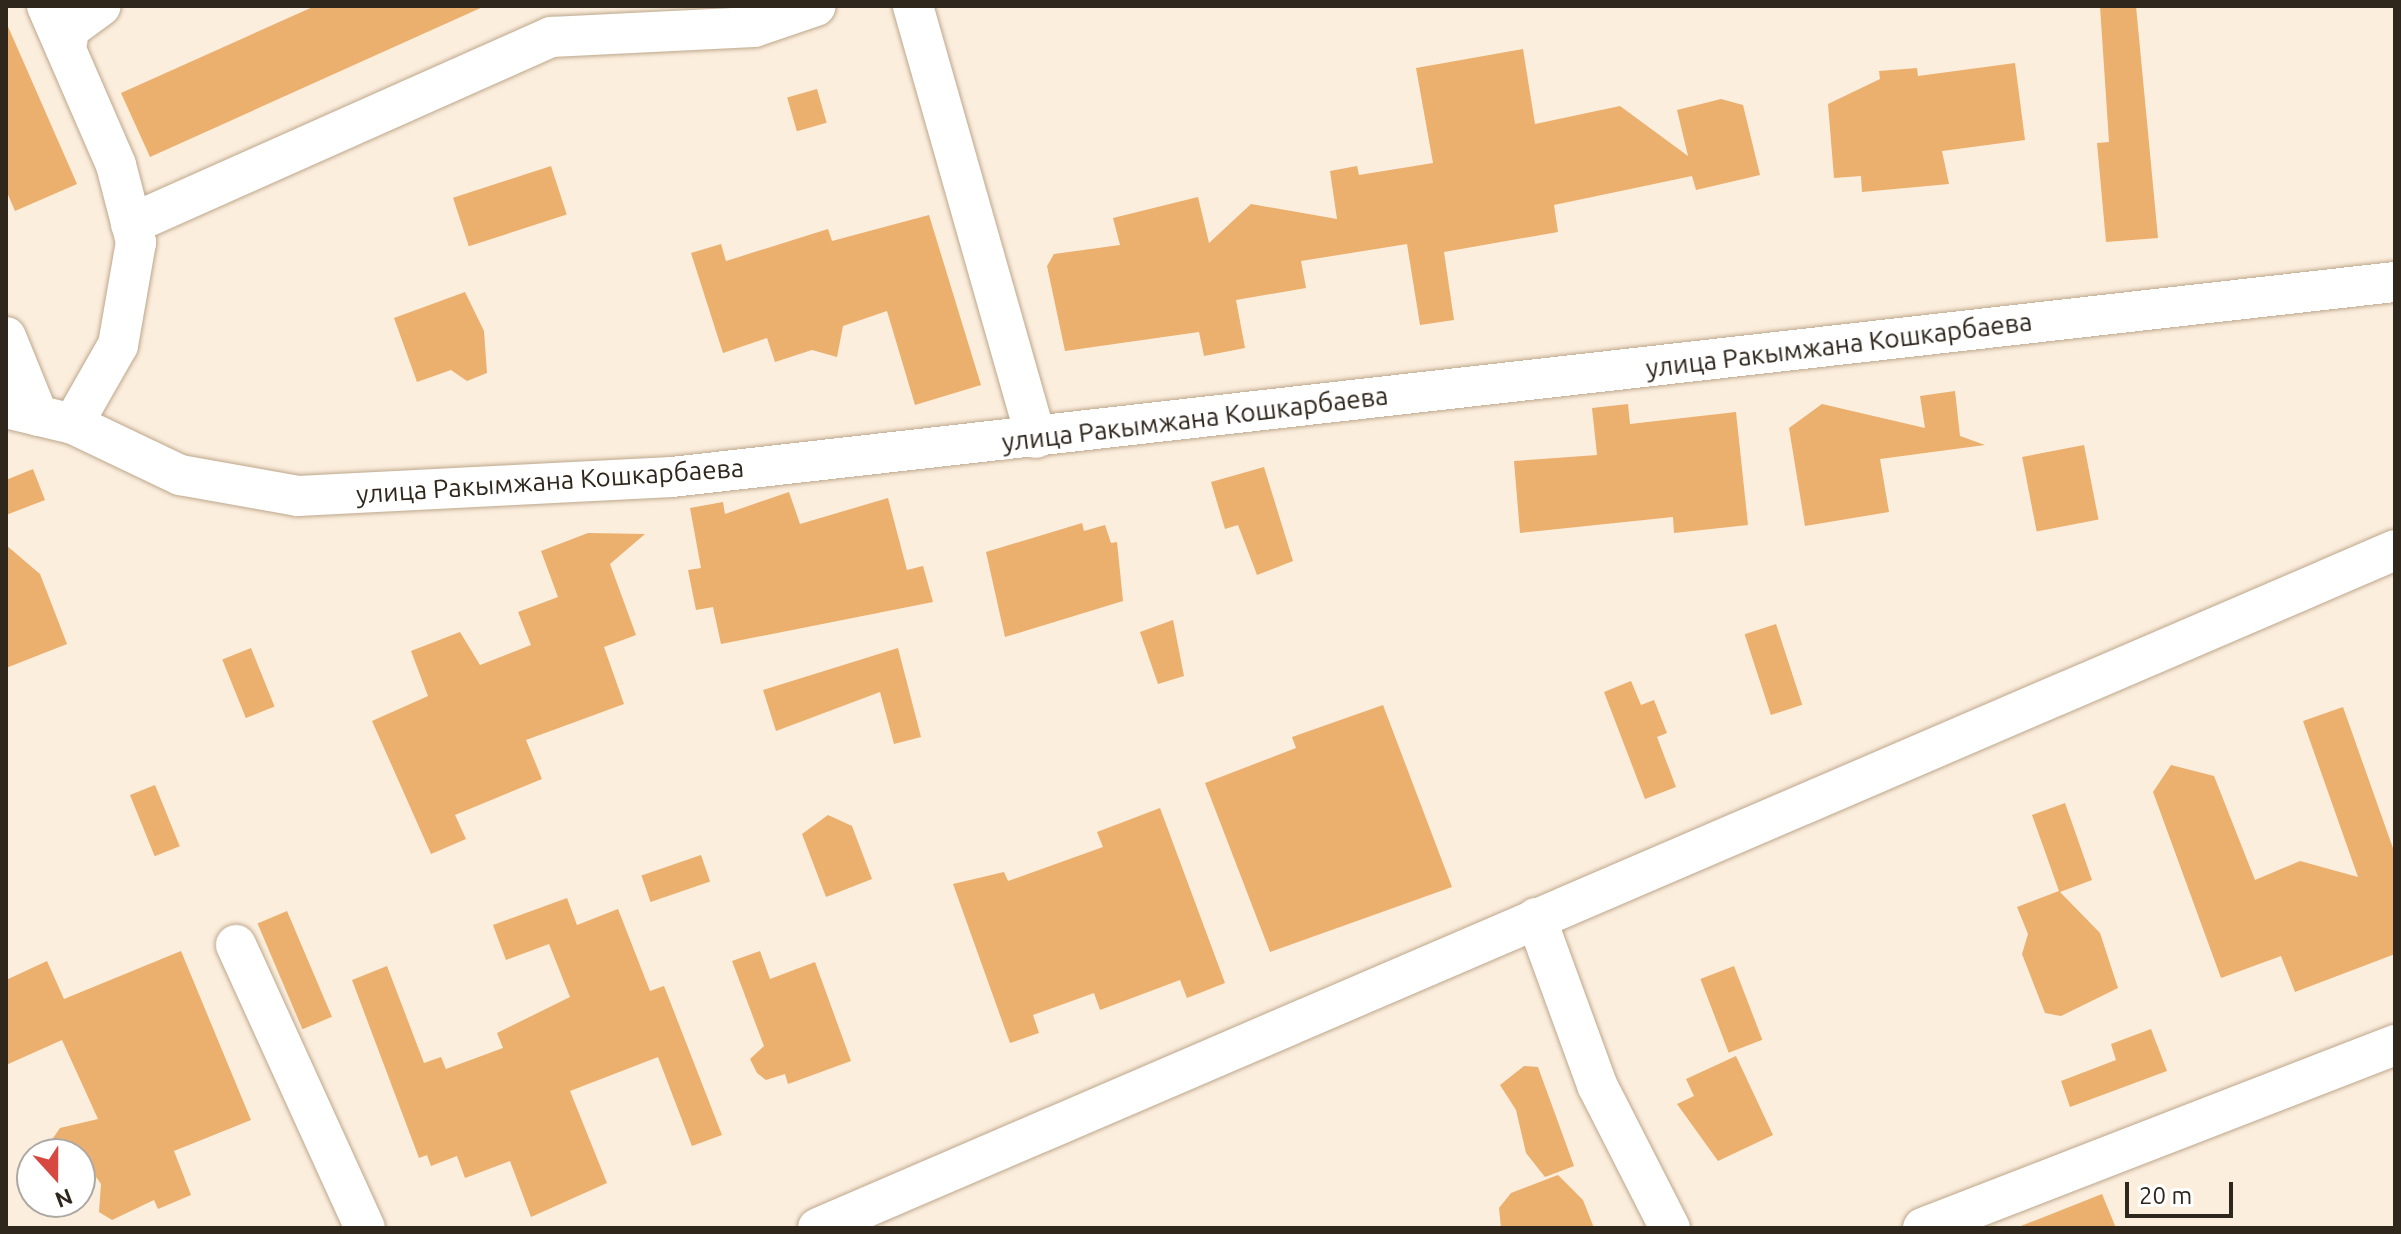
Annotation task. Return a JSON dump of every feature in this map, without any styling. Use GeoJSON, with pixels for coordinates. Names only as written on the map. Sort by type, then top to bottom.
{"type":"FeatureCollection","features":[{"type":"Feature","properties":{"kind":"street"},"geometry":{"type":"LineString","coordinates":[[6,337],[39,416],[118,345],[129,308],[131,224],[116,165],[47,6]]}},
{"type":"Feature","properties":{"kind":"street"},"geometry":{"type":"LineString","coordinates":[[66,49],[69,29],[101,6]]}},
{"type":"Feature","properties":{"kind":"street"},"geometry":{"type":"LineString","coordinates":[[131,224],[551,37],[754,27],[816,6]]}},
{"type":"Feature","properties":{"kind":"street"},"geometry":{"type":"LineString","coordinates":[[913,6],[1036,438]]}},
{"type":"Feature","properties":{"kind":"street","name":"улица Ракымжана Кошкарбаева"},"geometry":{"type":"LineString","coordinates":[[39,416],[180,475],[298,496],[672,477],[2395,282]]}},
{"type":"Feature","properties":{"kind":"street"},"geometry":{"type":"LineString","coordinates":[[818,1228],[2395,550]]}},
{"type":"Feature","properties":{"kind":"street"},"geometry":{"type":"LineString","coordinates":[[1536,918],[1597,1085],[1670,1228]]}},
{"type":"Feature","properties":{"kind":"street"},"geometry":{"type":"LineString","coordinates":[[236,945],[365,1228]]}},
{"type":"Feature","properties":{"kind":"street"},"geometry":{"type":"LineString","coordinates":[[1923,1228],[2395,1045]]}},
{"type":"Feature","properties":{"kind":"building"},"geometry":{"type":"Polygon","coordinates":[[[315,6],[485,6],[150,157],[121,93],[315,6]]]}},
{"type":"Feature","properties":{"kind":"building"},"geometry":{"type":"Polygon","coordinates":[[[2100,6],[2136,6],[2158,238],[2106,242],[2097,143],[2109,142],[2100,6]]]}},
{"type":"Feature","properties":{"kind":"building"},"geometry":{"type":"Polygon","coordinates":[[[6,22],[77,184],[15,211],[6,190],[6,22]]]}},
{"type":"Feature","properties":{"kind":"building"},"geometry":{"type":"Polygon","coordinates":[[[1523,49],[1535,124],[1620,106],[1688,156],[1677,110],[1721,99],[1743,105],[1760,175],[1696,190],[1692,176],[1554,205],[1558,232],[1444,252],[1454,320],[1420,325],[1407,244],[1301,261],[1306,288],[1236,300],[1245,348],[1204,356],[1199,332],[1065,351],[1047,266],[1054,254],[1120,245],[1113,218],[1198,197],[1209,243],[1251,204],[1337,219],[1330,171],[1357,166],[1359,175],[1433,163],[1416,68],[1523,49]]]}},
{"type":"Feature","properties":{"kind":"building"},"geometry":{"type":"Polygon","coordinates":[[[2015,63],[2025,140],[1942,151],[1949,184],[1862,192],[1861,176],[1834,178],[1828,104],[1880,79],[1879,71],[1917,68],[1918,76],[2015,63]]]}},
{"type":"Feature","properties":{"kind":"building"},"geometry":{"type":"Polygon","coordinates":[[[817,89],[827,123],[797,131],[787,98],[817,89]]]}},
{"type":"Feature","properties":{"kind":"building"},"geometry":{"type":"Polygon","coordinates":[[[551,166],[567,215],[469,246],[453,198],[551,166]]]}},
{"type":"Feature","properties":{"kind":"building"},"geometry":{"type":"Polygon","coordinates":[[[929,215],[981,385],[915,405],[887,311],[843,326],[837,357],[812,350],[775,362],[767,338],[723,353],[691,253],[721,244],[726,261],[828,229],[832,241],[929,215]]]}},
{"type":"Feature","properties":{"kind":"building"},"geometry":{"type":"Polygon","coordinates":[[[465,292],[484,331],[487,373],[467,381],[451,370],[417,382],[394,318],[465,292]]]}},
{"type":"Feature","properties":{"kind":"building"},"geometry":{"type":"Polygon","coordinates":[[[1955,391],[1960,436],[1985,445],[1880,459],[1889,512],[1805,526],[1789,428],[1822,404],[1925,428],[1920,396],[1955,391]]]}},
{"type":"Feature","properties":{"kind":"building"},"geometry":{"type":"Polygon","coordinates":[[[1628,404],[1630,424],[1736,412],[1748,525],[1674,533],[1673,517],[1520,533],[1514,461],[1597,455],[1592,408],[1628,404]]]}},
{"type":"Feature","properties":{"kind":"building"},"geometry":{"type":"Polygon","coordinates":[[[2084,445],[2099,520],[2037,532],[2022,457],[2084,445]]]}},
{"type":"Feature","properties":{"kind":"building"},"geometry":{"type":"Polygon","coordinates":[[[1264,467],[1293,561],[1257,575],[1238,525],[1225,529],[1211,482],[1264,467]]]}},
{"type":"Feature","properties":{"kind":"building"},"geometry":{"type":"Polygon","coordinates":[[[33,469],[45,500],[6,515],[6,480],[33,469]]]}},
{"type":"Feature","properties":{"kind":"building"},"geometry":{"type":"Polygon","coordinates":[[[789,492],[800,524],[888,498],[907,570],[923,566],[933,602],[721,644],[713,607],[696,610],[688,570],[701,568],[690,508],[723,502],[725,514],[789,492]]]}},
{"type":"Feature","properties":{"kind":"building"},"geometry":{"type":"Polygon","coordinates":[[[1082,523],[1084,531],[1105,525],[1111,543],[1117,542],[1123,601],[1005,637],[986,552],[1082,523]]]}},
{"type":"Feature","properties":{"kind":"building"},"geometry":{"type":"Polygon","coordinates":[[[588,533],[645,534],[610,564],[636,635],[604,647],[624,704],[526,740],[542,779],[455,815],[466,839],[431,854],[372,721],[428,696],[411,651],[460,632],[480,665],[531,645],[518,612],[558,597],[541,551],[588,533]]]}},
{"type":"Feature","properties":{"kind":"building"},"geometry":{"type":"Polygon","coordinates":[[[6,545],[40,574],[67,644],[6,668],[6,545]]]}},
{"type":"Feature","properties":{"kind":"building"},"geometry":{"type":"Polygon","coordinates":[[[1173,620],[1184,676],[1158,684],[1140,632],[1173,620]]]}},
{"type":"Feature","properties":{"kind":"building"},"geometry":{"type":"Polygon","coordinates":[[[1776,624],[1802,705],[1771,715],[1745,634],[1776,624]]]}},
{"type":"Feature","properties":{"kind":"building"},"geometry":{"type":"Polygon","coordinates":[[[251,648],[275,706],[246,718],[222,660],[251,648]]]}},
{"type":"Feature","properties":{"kind":"building"},"geometry":{"type":"Polygon","coordinates":[[[898,648],[921,737],[894,744],[880,692],[776,731],[763,690],[898,648]]]}},
{"type":"Feature","properties":{"kind":"building"},"geometry":{"type":"Polygon","coordinates":[[[1631,681],[1641,705],[1654,700],[1667,733],[1657,737],[1676,787],[1645,799],[1604,692],[1631,681]]]}},
{"type":"Feature","properties":{"kind":"building"},"geometry":{"type":"Polygon","coordinates":[[[1383,705],[1452,887],[1270,952],[1205,783],[1296,748],[1292,737],[1383,705]]]}},
{"type":"Feature","properties":{"kind":"building"},"geometry":{"type":"Polygon","coordinates":[[[2343,707],[2395,854],[2395,954],[2295,992],[2281,956],[2221,978],[2153,792],[2171,765],[2214,776],[2255,880],[2300,861],[2358,877],[2303,721],[2343,707]]]}},
{"type":"Feature","properties":{"kind":"building"},"geometry":{"type":"Polygon","coordinates":[[[155,785],[180,846],[155,856],[130,795],[155,785]]]}},
{"type":"Feature","properties":{"kind":"building"},"geometry":{"type":"Polygon","coordinates":[[[2065,803],[2092,880],[2060,892],[2100,933],[2118,988],[2061,1016],[2045,1013],[2022,954],[2028,934],[2017,907],[2059,891],[2032,815],[2065,803]]]}},
{"type":"Feature","properties":{"kind":"building"},"geometry":{"type":"Polygon","coordinates":[[[1160,808],[1225,983],[1187,998],[1180,980],[1100,1010],[1094,993],[1033,1015],[1039,1033],[1010,1043],[953,884],[1004,872],[1008,881],[1103,847],[1097,832],[1160,808]]]}},
{"type":"Feature","properties":{"kind":"building"},"geometry":{"type":"Polygon","coordinates":[[[828,815],[852,826],[872,879],[826,897],[802,834],[828,815]]]}},
{"type":"Feature","properties":{"kind":"building"},"geometry":{"type":"Polygon","coordinates":[[[701,855],[710,881],[651,902],[641,876],[701,855]]]}},
{"type":"Feature","properties":{"kind":"building"},"geometry":{"type":"Polygon","coordinates":[[[567,898],[577,925],[618,909],[650,991],[664,986],[722,1135],[692,1146],[658,1057],[570,1091],[607,1183],[531,1217],[510,1161],[465,1178],[457,1156],[431,1166],[427,1155],[419,1158],[352,980],[387,966],[424,1063],[441,1057],[446,1069],[503,1048],[497,1033],[570,997],[549,944],[506,960],[493,925],[567,898]]]}},
{"type":"Feature","properties":{"kind":"building"},"geometry":{"type":"Polygon","coordinates":[[[287,911],[332,1017],[302,1029],[258,924],[287,911]]]}},
{"type":"Feature","properties":{"kind":"building"},"geometry":{"type":"Polygon","coordinates":[[[181,951],[251,1120],[174,1151],[191,1195],[158,1209],[154,1200],[112,1220],[99,1212],[101,1184],[96,1177],[96,1138],[53,1138],[60,1128],[98,1119],[62,1040],[6,1065],[6,980],[47,961],[64,999],[181,951]]]}},
{"type":"Feature","properties":{"kind":"building"},"geometry":{"type":"Polygon","coordinates":[[[760,951],[770,979],[815,962],[851,1061],[788,1084],[785,1074],[766,1080],[757,1073],[750,1059],[764,1046],[732,961],[760,951]]]}},
{"type":"Feature","properties":{"kind":"building"},"geometry":{"type":"Polygon","coordinates":[[[1734,966],[1762,1040],[1729,1053],[1700,979],[1734,966]]]}},
{"type":"Feature","properties":{"kind":"building"},"geometry":{"type":"Polygon","coordinates":[[[2151,1029],[2167,1071],[2070,1107],[2061,1081],[2116,1060],[2111,1044],[2151,1029]]]}},
{"type":"Feature","properties":{"kind":"building"},"geometry":{"type":"Polygon","coordinates":[[[1736,1056],[1773,1135],[1718,1161],[1677,1104],[1694,1096],[1686,1079],[1736,1056]]]}},
{"type":"Feature","properties":{"kind":"building"},"geometry":{"type":"Polygon","coordinates":[[[1524,1066],[1538,1067],[1574,1166],[1545,1177],[1526,1153],[1516,1110],[1500,1085],[1524,1066]]]}},
{"type":"Feature","properties":{"kind":"building"},"geometry":{"type":"Polygon","coordinates":[[[1558,1175],[1583,1200],[1594,1228],[1501,1228],[1499,1208],[1511,1193],[1558,1175]]]}},
{"type":"Feature","properties":{"kind":"building"},"geometry":{"type":"Polygon","coordinates":[[[2102,1194],[2116,1228],[2021,1228],[2021,1226],[2102,1194]]]}}]}
